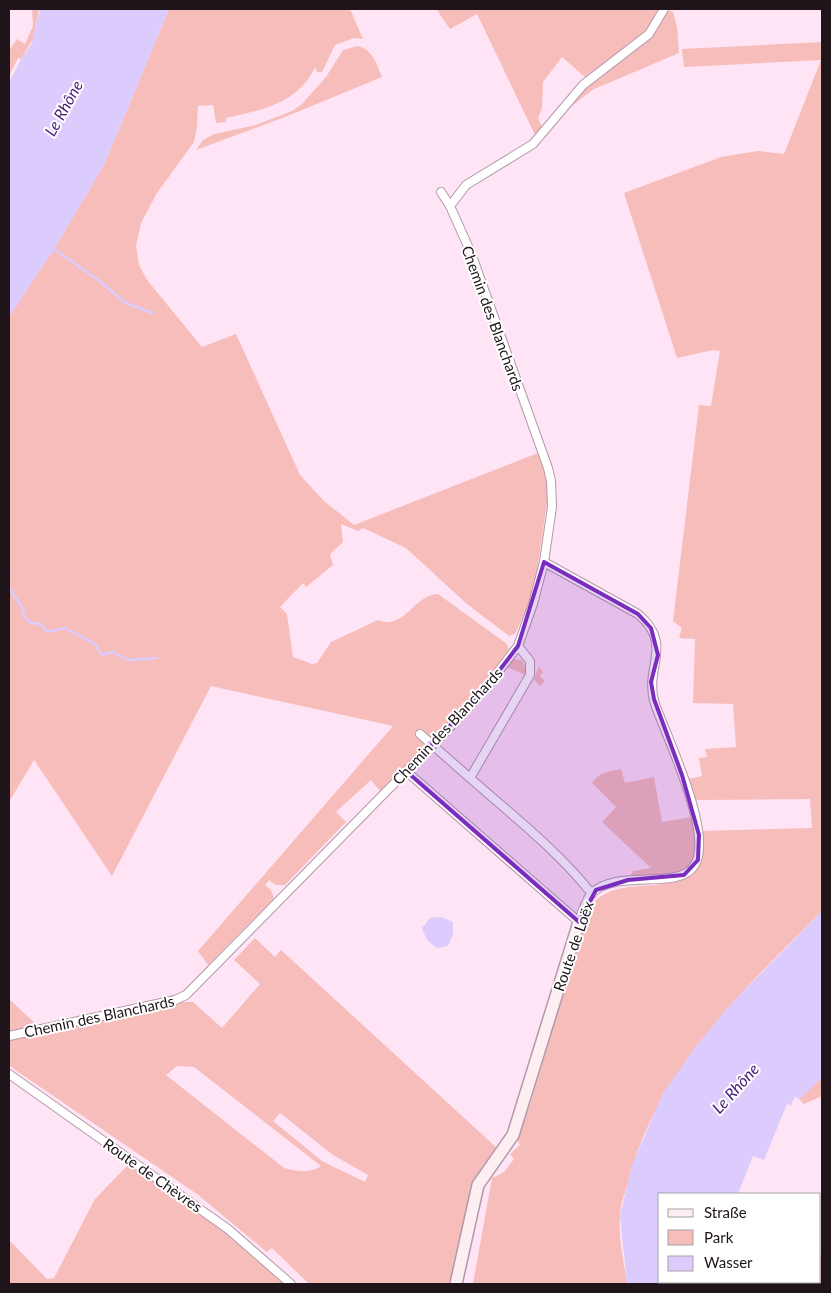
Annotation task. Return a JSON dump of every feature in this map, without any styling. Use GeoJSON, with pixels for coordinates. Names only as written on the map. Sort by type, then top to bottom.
{"type":"FeatureCollection","features":[{"type":"Feature","properties":{"kind":"street"},"geometry":{"type":"LineString","coordinates":[[450,206],[466,185],[533,144],[583,85],[649,34],[664,9]]}},
{"type":"Feature","properties":{"kind":"street","name":"Chemin des Blanchards"},"geometry":{"type":"LineString","coordinates":[[9,1036],[175,1000],[186,995],[432,746],[485,689],[518,646],[534,604],[544,562],[552,507],[551,481],[470,253],[450,206],[441,192]]}},
{"type":"Feature","properties":{"kind":"street","name":"Route de Loëx"},"geometry":{"type":"LineString","coordinates":[[456,1284],[478,1185],[513,1135],[579,922],[592,894],[601,888],[628,880],[684,875],[693,869],[698,860],[700,850],[699,835],[682,775],[654,699],[651,682],[658,655],[656,641],[651,628],[638,614],[544,562]]}},
{"type":"Feature","properties":{"kind":"street"},"geometry":{"type":"LineString","coordinates":[[470,778],[530,675],[530,661],[518,646]]}},
{"type":"Feature","properties":{"kind":"street"},"geometry":{"type":"LineString","coordinates":[[420,734],[553,851],[574,871],[592,894]]}},
{"type":"Feature","properties":{"kind":"street"},"geometry":{"type":"LineString","coordinates":[[406,771],[579,922]]}},
{"type":"Feature","properties":{"kind":"street","name":"Route de Chèvres"},"geometry":{"type":"LineString","coordinates":[[9,1074],[228,1229],[291,1284]]}},
{"type":"Feature","properties":{"kind":"highlighted area"},"geometry":{"type":"Polygon","coordinates":[[[544,562],[638,614],[651,628],[658,655],[651,682],[654,699],[682,775],[699,835],[698,860],[684,875],[628,880],[596,890],[579,922],[406,771],[485,689],[518,646],[544,562]]]}},
{"type":"Feature","properties":{"kind":"green space"},"geometry":{"type":"Polygon","coordinates":[[[32,9],[39,9],[33,39],[21,59],[18,58],[9,76],[9,50],[17,39],[25,44],[33,26],[32,9]]]}},
{"type":"Feature","properties":{"kind":"green space"},"geometry":{"type":"Polygon","coordinates":[[[169,9],[350,9],[363,39],[354,38],[335,45],[322,72],[317,72],[315,67],[299,89],[289,97],[265,108],[226,118],[226,122],[216,123],[213,105],[198,106],[194,142],[157,193],[141,223],[136,246],[139,265],[147,280],[202,347],[236,334],[300,475],[324,501],[354,525],[538,453],[546,478],[548,496],[537,571],[527,608],[515,634],[509,636],[467,604],[406,548],[363,528],[358,531],[341,524],[343,542],[330,554],[333,565],[306,587],[303,583],[280,607],[287,614],[293,657],[312,664],[317,663],[331,642],[378,620],[387,622],[397,620],[424,598],[438,594],[507,644],[509,650],[481,688],[380,791],[371,780],[336,812],[346,822],[285,885],[276,885],[269,880],[265,885],[271,890],[274,898],[208,965],[198,951],[393,726],[211,686],[112,876],[34,760],[9,802],[9,317],[54,249],[104,165],[169,9]]]}},
{"type":"Feature","properties":{"kind":"green space"},"geometry":{"type":"Polygon","coordinates":[[[436,9],[660,9],[644,34],[585,77],[562,57],[543,82],[542,108],[538,118],[543,129],[535,135],[477,14],[450,29],[436,9]]]}},
{"type":"Feature","properties":{"kind":"green space"},"geometry":{"type":"Polygon","coordinates":[[[667,10],[673,12],[677,27],[679,53],[592,90],[568,109],[546,134],[586,86],[637,48],[667,10]]]}},
{"type":"Feature","properties":{"kind":"green space"},"geometry":{"type":"Polygon","coordinates":[[[822,42],[822,911],[733,1002],[681,1069],[659,1105],[641,1143],[621,1208],[620,1233],[627,1284],[473,1284],[492,1178],[504,1172],[514,1159],[510,1154],[520,1145],[516,1138],[523,1117],[529,1108],[588,911],[594,902],[611,891],[620,888],[662,884],[659,875],[631,875],[633,871],[651,868],[602,822],[616,807],[592,783],[601,774],[621,769],[625,783],[654,777],[662,822],[692,817],[702,831],[812,828],[810,799],[695,800],[688,779],[702,776],[699,758],[707,757],[705,749],[736,747],[733,704],[693,703],[695,639],[679,638],[682,628],[673,621],[699,405],[711,406],[720,351],[713,350],[677,358],[624,193],[721,157],[758,151],[784,154],[821,60],[684,67],[682,49],[822,42]]]}},
{"type":"Feature","properties":{"kind":"green space"},"geometry":{"type":"Polygon","coordinates":[[[358,46],[371,54],[382,77],[285,117],[196,150],[203,140],[214,134],[256,125],[292,111],[302,104],[326,77],[343,50],[358,46]]]}},
{"type":"Feature","properties":{"kind":"green space"},"geometry":{"type":"Polygon","coordinates":[[[513,659],[522,660],[526,669],[525,675],[507,667],[513,659]]]}},
{"type":"Feature","properties":{"kind":"green space"},"geometry":{"type":"Polygon","coordinates":[[[539,666],[543,672],[540,676],[545,681],[540,686],[534,679],[539,666]]]}},
{"type":"Feature","properties":{"kind":"green space"},"geometry":{"type":"Polygon","coordinates":[[[255,938],[275,957],[281,950],[498,1149],[481,1169],[472,1186],[452,1284],[309,1284],[272,1248],[267,1252],[197,1194],[11,1067],[9,1063],[9,1040],[181,1002],[193,1002],[222,1028],[260,984],[234,960],[255,938]],[[177,1066],[166,1075],[284,1168],[308,1171],[321,1166],[194,1067],[177,1066]],[[280,1113],[273,1121],[322,1161],[365,1182],[368,1175],[333,1155],[280,1113]]]}},
{"type":"Feature","properties":{"kind":"green space"},"geometry":{"type":"Polygon","coordinates":[[[9,999],[38,1026],[9,1032],[9,999]]]}},
{"type":"Feature","properties":{"kind":"green space"},"geometry":{"type":"Polygon","coordinates":[[[822,1072],[822,1096],[804,1104],[799,1099],[822,1072]]]}},
{"type":"Feature","properties":{"kind":"green space"},"geometry":{"type":"Polygon","coordinates":[[[130,1163],[227,1232],[286,1284],[9,1284],[9,1240],[47,1279],[54,1278],[95,1199],[130,1163]]]}},
{"type":"Feature","properties":{"kind":"green space"},"geometry":{"type":"Polygon","coordinates":[[[822,1256],[822,1284],[752,1284],[821,1283],[822,1256]]]}},
{"type":"Feature","properties":{"kind":"water","name":"Le Rhône"},"geometry":{"type":"Polygon","coordinates":[[[40,9],[169,9],[104,165],[54,249],[9,317],[9,83],[21,59],[31,45],[40,9]]]}},
{"type":"Feature","properties":{"kind":"water","name":"Le Rhône"},"geometry":{"type":"Polygon","coordinates":[[[822,911],[822,1078],[799,1099],[795,1097],[791,1105],[787,1104],[764,1160],[753,1156],[738,1193],[658,1193],[658,1283],[752,1284],[627,1284],[620,1216],[632,1165],[663,1093],[697,1045],[729,1006],[822,911]]]}},
{"type":"Feature","properties":{"kind":"water"},"geometry":{"type":"Polygon","coordinates":[[[441,917],[453,922],[453,934],[448,946],[437,948],[427,940],[422,928],[430,918],[441,917]]]}},
{"type":"Feature","properties":{"kind":"waterway"},"geometry":{"type":"LineString","coordinates":[[54,249],[98,280],[126,303],[152,313]]}},
{"type":"Feature","properties":{"kind":"waterway"},"geometry":{"type":"LineString","coordinates":[[9,570],[9,576]]}},
{"type":"Feature","properties":{"kind":"waterway"},"geometry":{"type":"LineString","coordinates":[[9,588],[23,609],[25,618],[31,623],[41,624],[47,632],[65,628],[95,644],[102,655],[113,652],[128,660],[157,658]]}}]}
